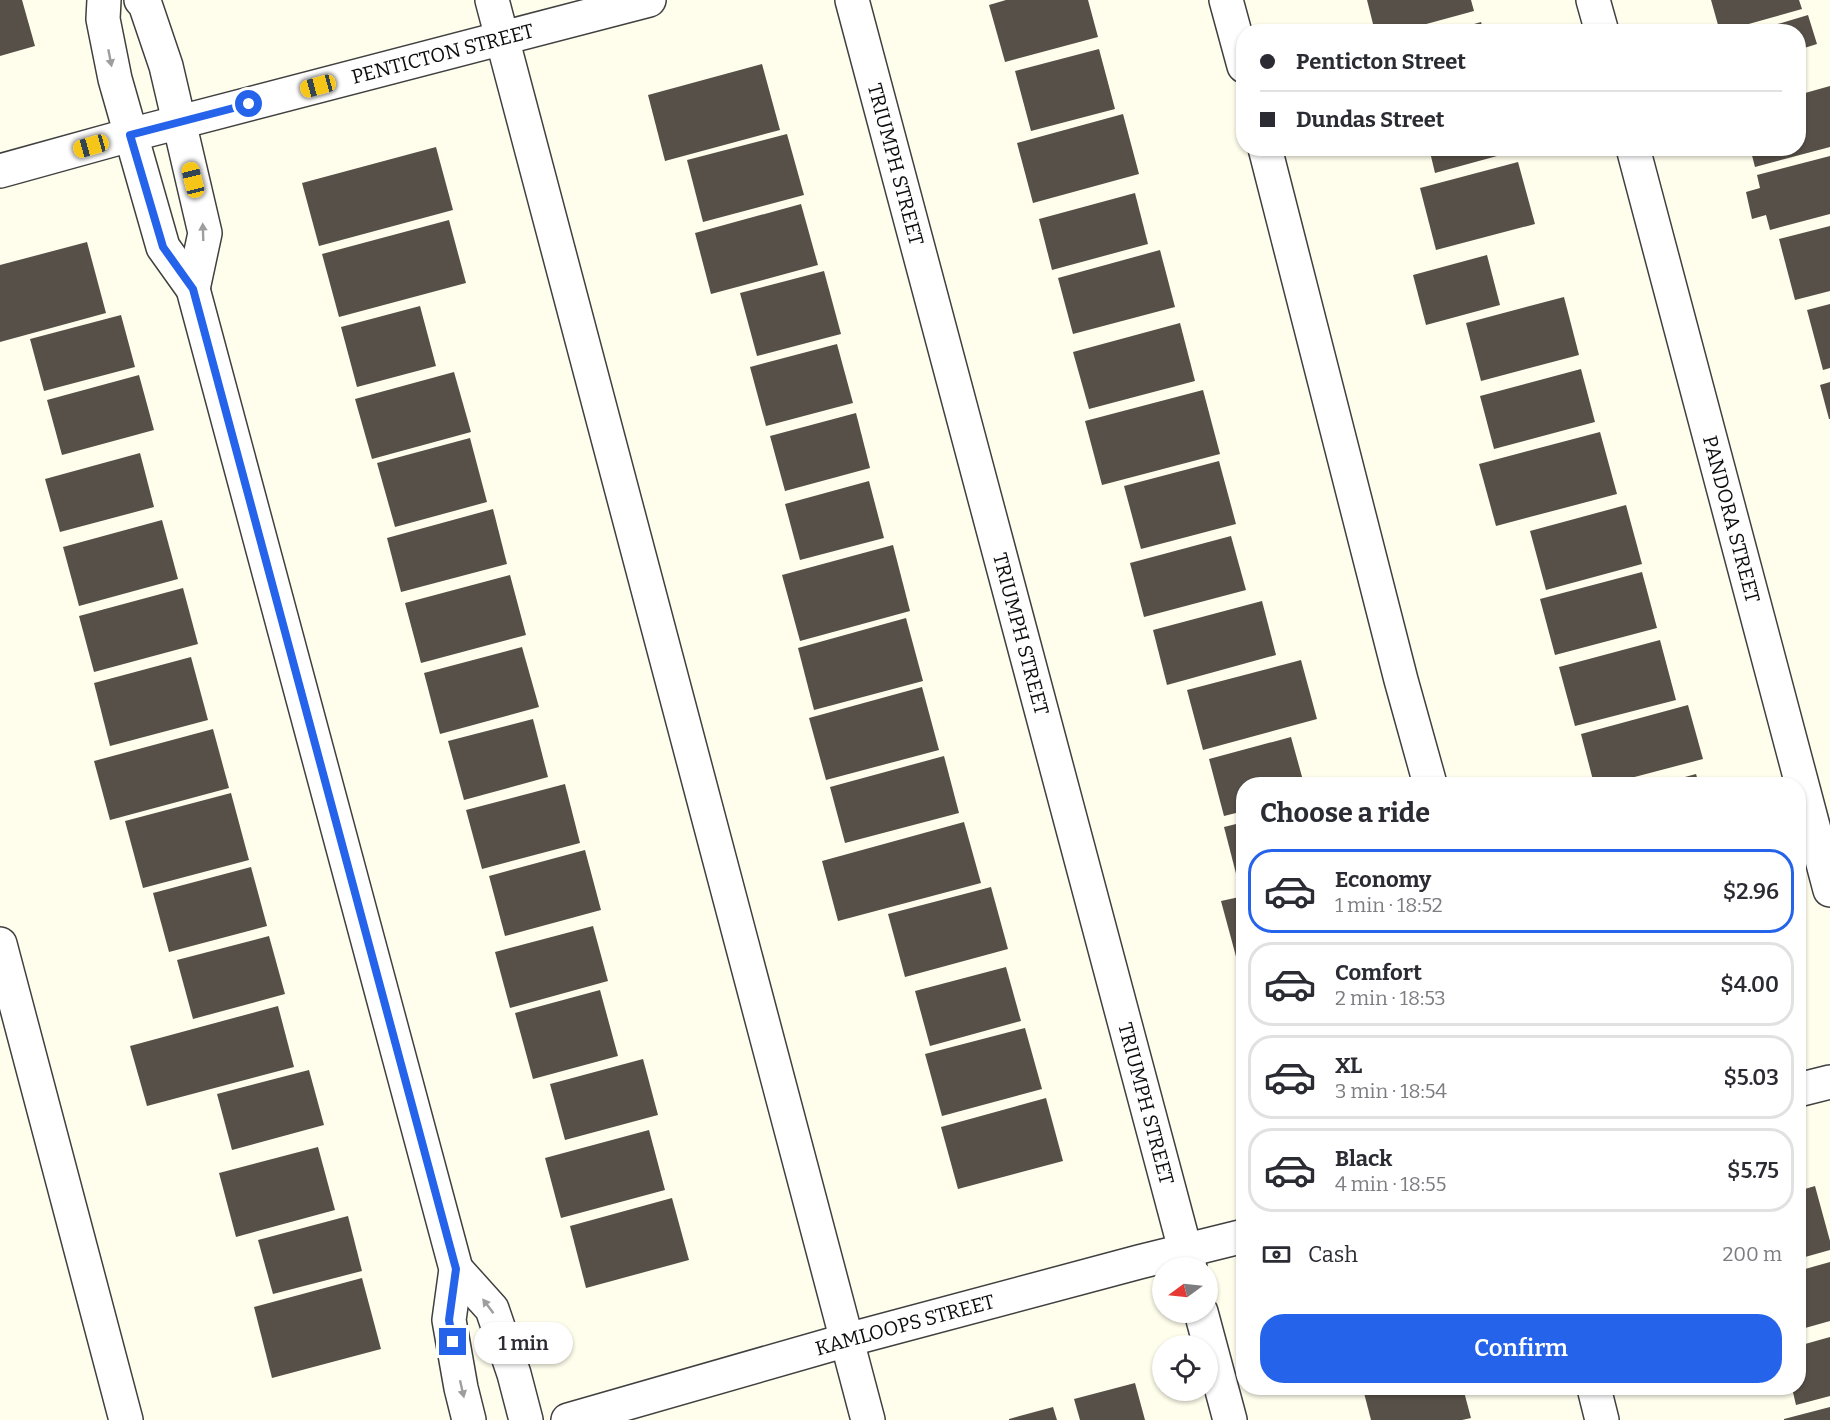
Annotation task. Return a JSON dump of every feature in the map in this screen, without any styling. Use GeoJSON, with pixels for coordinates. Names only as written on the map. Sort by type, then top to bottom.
{"type":"FeatureCollection","features":[{"type":"Feature","properties":{"kind":"street"},"geometry":{"type":"LineString","coordinates":[[104,0],[103,19],[115,79],[130,135],[163,247],[193,289],[456,1269],[449,1320],[469,1420]]}},
{"type":"Feature","properties":{"kind":"street"},"geometry":{"type":"LineString","coordinates":[[141,0],[145,4],[166,66],[205,233],[193,289]]}},
{"type":"Feature","properties":{"kind":"street"},"geometry":{"type":"LineString","coordinates":[[492,0],[868,1420]]}},
{"type":"Feature","properties":{"kind":"street","name":"PENTICTON STREET"},"geometry":{"type":"LineString","coordinates":[[0,171],[649,0]]}},
{"type":"Feature","properties":{"kind":"street","name":"TRIUMPH STREET"},"geometry":{"type":"LineString","coordinates":[[852,0],[1186,1257]]}},
{"type":"Feature","properties":{"kind":"street"},"geometry":{"type":"LineString","coordinates":[[1226,0],[1236,37]]}},
{"type":"Feature","properties":{"kind":"street"},"geometry":{"type":"LineString","coordinates":[[1593,0],[1600,24]]}},
{"type":"Feature","properties":{"kind":"street"},"geometry":{"type":"LineString","coordinates":[[1267,156],[1401,680],[1428,777]]}},
{"type":"Feature","properties":{"kind":"street","name":"PANDORA STREET"},"geometry":{"type":"LineString","coordinates":[[1635,156],[1800,777]]}},
{"type":"Feature","properties":{"kind":"street","name":"PANDORA STREET"},"geometry":{"type":"LineString","coordinates":[[1806,800],[1830,890]]}},
{"type":"Feature","properties":{"kind":"street"},"geometry":{"type":"LineString","coordinates":[[0,944],[126,1420]]}},
{"type":"Feature","properties":{"kind":"street"},"geometry":{"type":"LineString","coordinates":[[1806,1087],[1830,1082]]}},
{"type":"Feature","properties":{"kind":"street","name":"KAMLOOPS STREET"},"geometry":{"type":"LineString","coordinates":[[1192,1257],[1236,1239]]}},
{"type":"Feature","properties":{"kind":"street","name":"KAMLOOPS STREET"},"geometry":{"type":"LineString","coordinates":[[567,1420],[847,1340],[1152,1267]]}},
{"type":"Feature","properties":{"kind":"street"},"geometry":{"type":"LineString","coordinates":[[456,1269],[492,1309],[514,1374],[526,1420]]}},
{"type":"Feature","properties":{"kind":"street"},"geometry":{"type":"LineString","coordinates":[[1204,1323],[1230,1420]]}},
{"type":"Feature","properties":{"kind":"street"},"geometry":{"type":"LineString","coordinates":[[1596,1395],[1602,1420]]}},
{"type":"Feature","properties":{"kind":"building"},"geometry":{"type":"Polygon","coordinates":[[[0,0],[22,0],[35,46],[0,56],[0,0]]]}},
{"type":"Feature","properties":{"kind":"building"},"geometry":{"type":"Polygon","coordinates":[[[1006,0],[1088,0],[1098,37],[1005,62],[989,5],[1006,0]]]}},
{"type":"Feature","properties":{"kind":"building"},"geometry":{"type":"Polygon","coordinates":[[[1367,0],[1471,0],[1474,11],[1426,24],[1373,24],[1367,0]]]}},
{"type":"Feature","properties":{"kind":"building"},"geometry":{"type":"Polygon","coordinates":[[[1711,0],[1799,0],[1802,9],[1749,24],[1718,24],[1711,0]]]}},
{"type":"Feature","properties":{"kind":"building"},"geometry":{"type":"Polygon","coordinates":[[[1808,15],[1817,44],[1806,47],[1806,24],[1778,24],[1808,15]]]}},
{"type":"Feature","properties":{"kind":"building"},"geometry":{"type":"Polygon","coordinates":[[[1099,49],[1115,109],[1031,131],[1015,71],[1099,49]]]}},
{"type":"Feature","properties":{"kind":"building"},"geometry":{"type":"Polygon","coordinates":[[[762,64],[780,130],[665,161],[648,95],[762,64]]]}},
{"type":"Feature","properties":{"kind":"building"},"geometry":{"type":"Polygon","coordinates":[[[1830,86],[1830,147],[1806,153],[1806,93],[1830,86]]]}},
{"type":"Feature","properties":{"kind":"building"},"geometry":{"type":"Polygon","coordinates":[[[1123,114],[1139,174],[1033,203],[1017,143],[1123,114]]]}},
{"type":"Feature","properties":{"kind":"building"},"geometry":{"type":"Polygon","coordinates":[[[787,134],[804,195],[703,222],[687,160],[787,134]]]}},
{"type":"Feature","properties":{"kind":"building"},"geometry":{"type":"Polygon","coordinates":[[[436,147],[453,210],[319,246],[302,183],[436,147]]]}},
{"type":"Feature","properties":{"kind":"building"},"geometry":{"type":"Polygon","coordinates":[[[1431,156],[1497,156],[1435,173],[1431,156]]]}},
{"type":"Feature","properties":{"kind":"building"},"geometry":{"type":"Polygon","coordinates":[[[1752,156],[1796,156],[1755,167],[1752,156]]]}},
{"type":"Feature","properties":{"kind":"building"},"geometry":{"type":"Polygon","coordinates":[[[1830,156],[1830,214],[1770,230],[1766,215],[1752,219],[1746,192],[1760,188],[1757,175],[1830,156]]]}},
{"type":"Feature","properties":{"kind":"building"},"geometry":{"type":"Polygon","coordinates":[[[1518,162],[1535,224],[1436,250],[1420,188],[1518,162]]]}},
{"type":"Feature","properties":{"kind":"building"},"geometry":{"type":"Polygon","coordinates":[[[1135,193],[1148,244],[1052,270],[1039,219],[1135,193]]]}},
{"type":"Feature","properties":{"kind":"building"},"geometry":{"type":"Polygon","coordinates":[[[801,204],[818,265],[711,294],[695,233],[801,204]]]}},
{"type":"Feature","properties":{"kind":"building"},"geometry":{"type":"Polygon","coordinates":[[[449,220],[466,283],[339,317],[322,254],[449,220]]]}},
{"type":"Feature","properties":{"kind":"building"},"geometry":{"type":"Polygon","coordinates":[[[1830,226],[1830,291],[1795,300],[1779,239],[1830,226]]]}},
{"type":"Feature","properties":{"kind":"building"},"geometry":{"type":"Polygon","coordinates":[[[87,242],[106,313],[0,342],[0,265],[87,242]]]}},
{"type":"Feature","properties":{"kind":"building"},"geometry":{"type":"Polygon","coordinates":[[[1160,250],[1175,307],[1073,334],[1058,278],[1160,250]]]}},
{"type":"Feature","properties":{"kind":"building"},"geometry":{"type":"Polygon","coordinates":[[[1487,255],[1500,305],[1426,325],[1413,275],[1487,255]]]}},
{"type":"Feature","properties":{"kind":"building"},"geometry":{"type":"Polygon","coordinates":[[[824,271],[841,334],[757,356],[740,293],[824,271]]]}},
{"type":"Feature","properties":{"kind":"building"},"geometry":{"type":"Polygon","coordinates":[[[1564,297],[1579,355],[1481,381],[1466,323],[1564,297]]]}},
{"type":"Feature","properties":{"kind":"building"},"geometry":{"type":"Polygon","coordinates":[[[1830,304],[1830,368],[1823,370],[1807,310],[1830,304]]]}},
{"type":"Feature","properties":{"kind":"building"},"geometry":{"type":"Polygon","coordinates":[[[420,306],[436,366],[357,387],[341,327],[420,306]]]}},
{"type":"Feature","properties":{"kind":"building"},"geometry":{"type":"Polygon","coordinates":[[[121,315],[135,367],[44,391],[30,339],[121,315]]]}},
{"type":"Feature","properties":{"kind":"building"},"geometry":{"type":"Polygon","coordinates":[[[1180,323],[1195,381],[1089,409],[1073,352],[1180,323]]]}},
{"type":"Feature","properties":{"kind":"building"},"geometry":{"type":"Polygon","coordinates":[[[837,344],[853,403],[766,426],[750,367],[837,344]]]}},
{"type":"Feature","properties":{"kind":"building"},"geometry":{"type":"Polygon","coordinates":[[[1581,369],[1595,422],[1494,449],[1480,396],[1581,369]]]}},
{"type":"Feature","properties":{"kind":"building"},"geometry":{"type":"Polygon","coordinates":[[[454,372],[471,432],[372,459],[355,399],[454,372]]]}},
{"type":"Feature","properties":{"kind":"building"},"geometry":{"type":"Polygon","coordinates":[[[139,375],[154,430],[62,455],[47,400],[139,375]]]}},
{"type":"Feature","properties":{"kind":"building"},"geometry":{"type":"Polygon","coordinates":[[[1830,382],[1830,419],[1829,419],[1820,385],[1830,382]]]}},
{"type":"Feature","properties":{"kind":"building"},"geometry":{"type":"Polygon","coordinates":[[[1203,390],[1220,454],[1102,485],[1085,421],[1203,390]]]}},
{"type":"Feature","properties":{"kind":"building"},"geometry":{"type":"Polygon","coordinates":[[[856,413],[870,468],[785,491],[770,436],[856,413]]]}},
{"type":"Feature","properties":{"kind":"building"},"geometry":{"type":"Polygon","coordinates":[[[1600,432],[1617,494],[1496,526],[1479,464],[1600,432]]]}},
{"type":"Feature","properties":{"kind":"building"},"geometry":{"type":"Polygon","coordinates":[[[470,438],[487,502],[395,527],[377,463],[470,438]]]}},
{"type":"Feature","properties":{"kind":"building"},"geometry":{"type":"Polygon","coordinates":[[[140,453],[154,507],[60,532],[45,479],[140,453]]]}},
{"type":"Feature","properties":{"kind":"building"},"geometry":{"type":"Polygon","coordinates":[[[1219,461],[1236,524],[1141,549],[1124,486],[1219,461]]]}},
{"type":"Feature","properties":{"kind":"building"},"geometry":{"type":"Polygon","coordinates":[[[869,481],[884,538],[800,560],[785,504],[869,481]]]}},
{"type":"Feature","properties":{"kind":"building"},"geometry":{"type":"Polygon","coordinates":[[[1626,505],[1642,564],[1546,590],[1530,531],[1626,505]]]}},
{"type":"Feature","properties":{"kind":"building"},"geometry":{"type":"Polygon","coordinates":[[[493,509],[507,564],[401,592],[387,538],[493,509]]]}},
{"type":"Feature","properties":{"kind":"building"},"geometry":{"type":"Polygon","coordinates":[[[162,520],[178,579],[79,606],[63,547],[162,520]]]}},
{"type":"Feature","properties":{"kind":"building"},"geometry":{"type":"Polygon","coordinates":[[[1231,536],[1246,590],[1144,617],[1130,563],[1231,536]]]}},
{"type":"Feature","properties":{"kind":"building"},"geometry":{"type":"Polygon","coordinates":[[[893,545],[910,611],[800,641],[782,575],[893,545]]]}},
{"type":"Feature","properties":{"kind":"building"},"geometry":{"type":"Polygon","coordinates":[[[1642,572],[1657,628],[1555,655],[1540,599],[1642,572]]]}},
{"type":"Feature","properties":{"kind":"building"},"geometry":{"type":"Polygon","coordinates":[[[510,575],[526,635],[421,663],[405,603],[510,575]]]}},
{"type":"Feature","properties":{"kind":"building"},"geometry":{"type":"Polygon","coordinates":[[[183,588],[198,644],[94,672],[79,616],[183,588]]]}},
{"type":"Feature","properties":{"kind":"building"},"geometry":{"type":"Polygon","coordinates":[[[1262,601],[1276,655],[1167,685],[1153,630],[1262,601]]]}},
{"type":"Feature","properties":{"kind":"building"},"geometry":{"type":"Polygon","coordinates":[[[906,618],[923,681],[814,710],[798,648],[906,618]]]}},
{"type":"Feature","properties":{"kind":"building"},"geometry":{"type":"Polygon","coordinates":[[[1660,640],[1676,700],[1575,726],[1559,667],[1660,640]]]}},
{"type":"Feature","properties":{"kind":"building"},"geometry":{"type":"Polygon","coordinates":[[[522,647],[539,707],[440,734],[424,673],[522,647]]]}},
{"type":"Feature","properties":{"kind":"building"},"geometry":{"type":"Polygon","coordinates":[[[191,657],[208,720],[110,746],[94,683],[191,657]]]}},
{"type":"Feature","properties":{"kind":"building"},"geometry":{"type":"Polygon","coordinates":[[[1301,660],[1317,719],[1203,750],[1187,690],[1301,660]]]}},
{"type":"Feature","properties":{"kind":"building"},"geometry":{"type":"Polygon","coordinates":[[[922,687],[939,750],[826,780],[809,718],[922,687]]]}},
{"type":"Feature","properties":{"kind":"building"},"geometry":{"type":"Polygon","coordinates":[[[1688,705],[1703,759],[1635,777],[1592,777],[1581,734],[1688,705]]]}},
{"type":"Feature","properties":{"kind":"building"},"geometry":{"type":"Polygon","coordinates":[[[533,719],[548,777],[464,800],[448,741],[533,719]]]}},
{"type":"Feature","properties":{"kind":"building"},"geometry":{"type":"Polygon","coordinates":[[[213,729],[229,788],[110,820],[94,761],[213,729]]]}},
{"type":"Feature","properties":{"kind":"building"},"geometry":{"type":"Polygon","coordinates":[[[1291,737],[1302,777],[1236,777],[1236,813],[1224,816],[1209,759],[1291,737]]]}},
{"type":"Feature","properties":{"kind":"building"},"geometry":{"type":"Polygon","coordinates":[[[944,756],[959,813],[845,843],[830,787],[944,756]]]}},
{"type":"Feature","properties":{"kind":"building"},"geometry":{"type":"Polygon","coordinates":[[[565,784],[580,843],[482,869],[466,810],[565,784]]]}},
{"type":"Feature","properties":{"kind":"building"},"geometry":{"type":"Polygon","coordinates":[[[231,793],[249,860],[143,888],[125,821],[231,793]]]}},
{"type":"Feature","properties":{"kind":"building"},"geometry":{"type":"Polygon","coordinates":[[[964,822],[981,883],[838,921],[822,861],[964,822]]]}},
{"type":"Feature","properties":{"kind":"building"},"geometry":{"type":"Polygon","coordinates":[[[1236,824],[1236,874],[1224,827],[1236,824]]]}},
{"type":"Feature","properties":{"kind":"building"},"geometry":{"type":"Polygon","coordinates":[[[585,850],[601,910],[505,936],[489,876],[585,850]]]}},
{"type":"Feature","properties":{"kind":"building"},"geometry":{"type":"Polygon","coordinates":[[[251,867],[267,926],[169,952],[153,893],[251,867]]]}},
{"type":"Feature","properties":{"kind":"building"},"geometry":{"type":"Polygon","coordinates":[[[991,887],[1008,949],[905,977],[888,914],[991,887]]]}},
{"type":"Feature","properties":{"kind":"building"},"geometry":{"type":"Polygon","coordinates":[[[1236,898],[1236,957],[1221,901],[1236,898]]]}},
{"type":"Feature","properties":{"kind":"building"},"geometry":{"type":"Polygon","coordinates":[[[593,926],[608,981],[510,1008],[495,952],[593,926]]]}},
{"type":"Feature","properties":{"kind":"building"},"geometry":{"type":"Polygon","coordinates":[[[269,936],[285,994],[193,1019],[177,960],[269,936]]]}},
{"type":"Feature","properties":{"kind":"building"},"geometry":{"type":"Polygon","coordinates":[[[1006,967],[1021,1021],[930,1046],[915,991],[1006,967]]]}},
{"type":"Feature","properties":{"kind":"building"},"geometry":{"type":"Polygon","coordinates":[[[600,990],[618,1056],[533,1079],[515,1013],[600,990]]]}},
{"type":"Feature","properties":{"kind":"building"},"geometry":{"type":"Polygon","coordinates":[[[278,1006],[294,1067],[147,1106],[130,1046],[278,1006]]]}},
{"type":"Feature","properties":{"kind":"building"},"geometry":{"type":"Polygon","coordinates":[[[1025,1028],[1042,1089],[942,1116],[925,1054],[1025,1028]]]}},
{"type":"Feature","properties":{"kind":"building"},"geometry":{"type":"Polygon","coordinates":[[[643,1059],[658,1115],[565,1140],[550,1084],[643,1059]]]}},
{"type":"Feature","properties":{"kind":"building"},"geometry":{"type":"Polygon","coordinates":[[[309,1070],[324,1125],[232,1150],[217,1094],[309,1070]]]}},
{"type":"Feature","properties":{"kind":"building"},"geometry":{"type":"Polygon","coordinates":[[[1046,1098],[1063,1161],[958,1189],[941,1127],[1046,1098]]]}},
{"type":"Feature","properties":{"kind":"building"},"geometry":{"type":"Polygon","coordinates":[[[649,1130],[665,1190],[561,1218],[545,1158],[649,1130]]]}},
{"type":"Feature","properties":{"kind":"building"},"geometry":{"type":"Polygon","coordinates":[[[318,1147],[335,1210],[236,1237],[219,1173],[318,1147]]]}},
{"type":"Feature","properties":{"kind":"building"},"geometry":{"type":"Polygon","coordinates":[[[1815,1186],[1830,1241],[1830,1250],[1806,1257],[1806,1189],[1815,1186]]]}},
{"type":"Feature","properties":{"kind":"building"},"geometry":{"type":"Polygon","coordinates":[[[672,1198],[689,1260],[586,1288],[570,1226],[672,1198]]]}},
{"type":"Feature","properties":{"kind":"building"},"geometry":{"type":"Polygon","coordinates":[[[348,1216],[362,1271],[273,1294],[258,1240],[348,1216]]]}},
{"type":"Feature","properties":{"kind":"building"},"geometry":{"type":"Polygon","coordinates":[[[1830,1262],[1830,1321],[1806,1328],[1806,1269],[1830,1262]]]}},
{"type":"Feature","properties":{"kind":"building"},"geometry":{"type":"Polygon","coordinates":[[[362,1278],[381,1349],[272,1378],[254,1307],[362,1278]]]}},
{"type":"Feature","properties":{"kind":"building"},"geometry":{"type":"Polygon","coordinates":[[[1830,1337],[1830,1396],[1796,1405],[1794,1395],[1806,1395],[1806,1344],[1830,1337]]]}},
{"type":"Feature","properties":{"kind":"building"},"geometry":{"type":"Polygon","coordinates":[[[1135,1383],[1145,1420],[1080,1420],[1074,1399],[1135,1383]]]}},
{"type":"Feature","properties":{"kind":"building"},"geometry":{"type":"Polygon","coordinates":[[[1365,1395],[1465,1395],[1471,1418],[1462,1420],[1371,1420],[1365,1395]]]}},
{"type":"Feature","properties":{"kind":"building"},"geometry":{"type":"Polygon","coordinates":[[[1053,1407],[1057,1420],[1009,1420],[1009,1419],[1053,1407]]]}},
{"type":"Feature","properties":{"kind":"building"},"geometry":{"type":"Polygon","coordinates":[[[1830,1407],[1830,1420],[1784,1420],[1784,1419],[1830,1407]]]}},
{"type":"Feature","properties":{"kind":"route"},"geometry":{"type":"LineString","coordinates":[[249,104],[130,135],[163,247],[193,289],[456,1269],[449,1320],[453,1342]]}}]}
